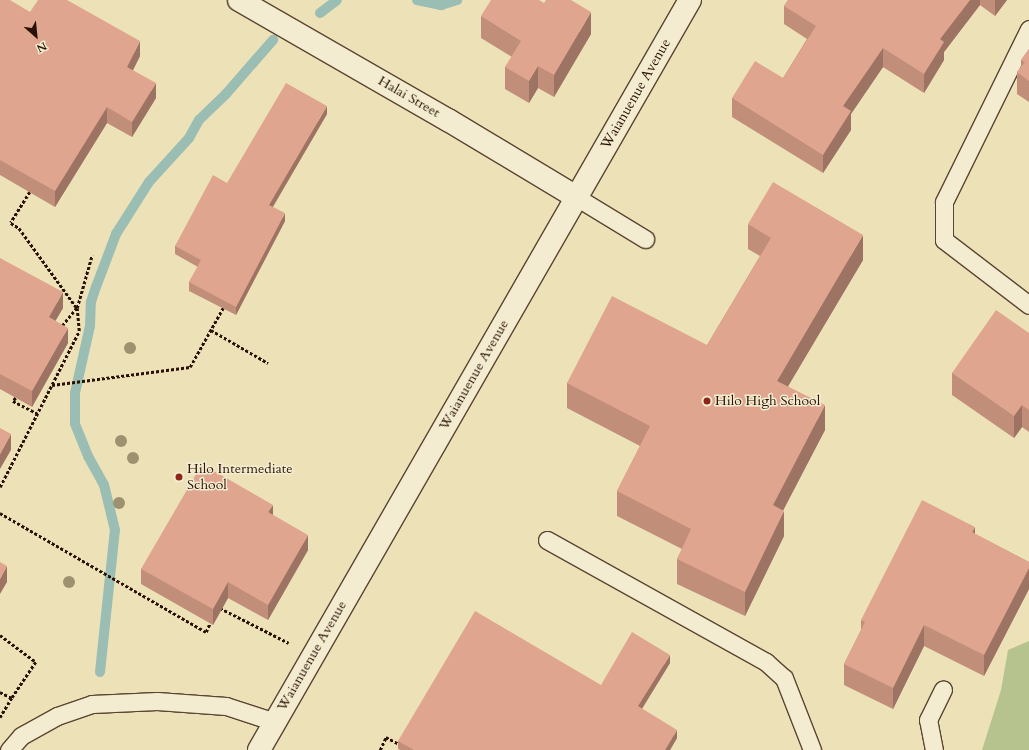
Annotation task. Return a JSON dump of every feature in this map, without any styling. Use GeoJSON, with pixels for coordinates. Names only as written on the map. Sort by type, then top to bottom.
{"type":"FeatureCollection","features":[{"type":"Feature","properties":{"kind":"main road","name":"Halai Street"},"geometry":{"type":"LineString","coordinates":[[239,0],[448,120],[576,197]]}},
{"type":"Feature","properties":{"kind":"main road","name":"Waianuenue Avenue"},"geometry":{"type":"LineString","coordinates":[[258,750],[690,0]]}},
{"type":"Feature","properties":{"kind":"lane"},"geometry":{"type":"LineString","coordinates":[[1029,29],[944,202],[944,240],[1029,305]]}},
{"type":"Feature","properties":{"kind":"lane"},"geometry":{"type":"LineString","coordinates":[[576,197],[645,239]]}},
{"type":"Feature","properties":{"kind":"lane"},"geometry":{"type":"LineString","coordinates":[[547,540],[766,662],[784,678],[812,750]]}},
{"type":"Feature","properties":{"kind":"lane"},"geometry":{"type":"LineString","coordinates":[[934,750],[928,720],[943,689]]}},
{"type":"Feature","properties":{"kind":"lane"},"geometry":{"type":"LineString","coordinates":[[9,750],[21,736],[45,723],[92,704],[157,701],[226,706],[275,722]]}},
{"type":"Feature","properties":{"kind":"path"},"geometry":{"type":"LineString","coordinates":[[30,192],[11,222],[19,228],[78,308]]}},
{"type":"Feature","properties":{"kind":"path"},"geometry":{"type":"LineString","coordinates":[[0,487],[79,330],[78,308],[92,255]]}},
{"type":"Feature","properties":{"kind":"path"},"geometry":{"type":"LineString","coordinates":[[59,330],[78,308]]}},
{"type":"Feature","properties":{"kind":"path"},"geometry":{"type":"LineString","coordinates":[[52,385],[190,367],[223,308]]}},
{"type":"Feature","properties":{"kind":"path"},"geometry":{"type":"LineString","coordinates":[[211,330],[268,363]]}},
{"type":"Feature","properties":{"kind":"path"},"geometry":{"type":"LineString","coordinates":[[16,398],[13,401],[37,413]]}},
{"type":"Feature","properties":{"kind":"path"},"geometry":{"type":"LineString","coordinates":[[0,513],[126,584],[206,632],[212,619]]}},
{"type":"Feature","properties":{"kind":"path"},"geometry":{"type":"LineString","coordinates":[[215,613],[218,606],[312,656]]}},
{"type":"Feature","properties":{"kind":"path"},"geometry":{"type":"LineString","coordinates":[[0,635],[36,662],[0,718]]}},
{"type":"Feature","properties":{"kind":"path"},"geometry":{"type":"LineString","coordinates":[[0,692],[12,698]]}},
{"type":"Feature","properties":{"kind":"path"},"geometry":{"type":"LineString","coordinates":[[380,750],[386,737],[401,745]]}},
{"type":"Feature","properties":{"kind":"green space"},"geometry":{"type":"Polygon","coordinates":[[[1029,641],[1029,750],[982,750],[1001,690],[1008,650],[1029,641]]]}},
{"type":"Feature","properties":{"kind":"building"},"geometry":{"type":"Polygon","coordinates":[[[0,0],[10,0],[30,12],[38,0],[67,0],[140,41],[127,67],[156,83],[132,122],[107,107],[55,191],[0,160],[0,0]]]}},
{"type":"Feature","properties":{"kind":"building"},"geometry":{"type":"Polygon","coordinates":[[[491,0],[539,0],[544,3],[546,0],[571,0],[591,12],[554,75],[538,66],[529,81],[505,67],[521,41],[481,16],[491,0]]]}},
{"type":"Feature","properties":{"kind":"building"},"geometry":{"type":"Polygon","coordinates":[[[788,0],[970,0],[940,39],[944,42],[924,74],[883,48],[843,106],[851,111],[823,155],[732,98],[755,61],[783,78],[816,26],[784,6],[788,0]]]}},
{"type":"Feature","properties":{"kind":"building"},"geometry":{"type":"Polygon","coordinates":[[[1029,49],[1029,81],[1017,72],[1025,62],[1021,60],[1029,49]]]}},
{"type":"Feature","properties":{"kind":"building"},"geometry":{"type":"Polygon","coordinates":[[[286,83],[327,106],[269,205],[285,213],[236,307],[189,282],[201,260],[175,246],[213,175],[227,183],[286,83]]]}},
{"type":"Feature","properties":{"kind":"building"},"geometry":{"type":"Polygon","coordinates":[[[773,182],[863,235],[777,381],[825,405],[773,505],[784,511],[745,592],[677,559],[691,529],[617,491],[650,426],[567,383],[612,296],[707,345],[771,238],[748,224],[773,182]]]}},
{"type":"Feature","properties":{"kind":"building"},"geometry":{"type":"Polygon","coordinates":[[[0,258],[63,292],[49,317],[68,328],[32,391],[0,374],[0,258]]]}},
{"type":"Feature","properties":{"kind":"building"},"geometry":{"type":"Polygon","coordinates":[[[996,310],[1029,333],[1029,410],[1022,405],[1014,416],[952,373],[996,310]]]}},
{"type":"Feature","properties":{"kind":"building"},"geometry":{"type":"Polygon","coordinates":[[[0,428],[11,434],[0,454],[0,428]]]}},
{"type":"Feature","properties":{"kind":"building"},"geometry":{"type":"Polygon","coordinates":[[[202,464],[273,505],[268,512],[308,535],[268,605],[228,582],[213,609],[141,569],[202,464]]]}},
{"type":"Feature","properties":{"kind":"building"},"geometry":{"type":"Polygon","coordinates":[[[922,500],[975,527],[972,532],[1029,562],[1029,568],[984,655],[924,625],[893,688],[844,664],[865,622],[861,620],[922,500]]]}},
{"type":"Feature","properties":{"kind":"building"},"geometry":{"type":"Polygon","coordinates":[[[0,562],[7,566],[0,579],[0,562]]]}},
{"type":"Feature","properties":{"kind":"building"},"geometry":{"type":"Polygon","coordinates":[[[475,611],[601,685],[632,632],[670,655],[638,706],[677,730],[665,750],[414,750],[398,741],[475,611]]]}},
{"type":"Feature","properties":{"kind":"waterway"},"geometry":{"type":"LineString","coordinates":[[320,13],[337,0]]}},
{"type":"Feature","properties":{"kind":"waterway"},"geometry":{"type":"LineString","coordinates":[[417,0],[441,5],[457,0]]}},
{"type":"Feature","properties":{"kind":"waterway"},"geometry":{"type":"LineString","coordinates":[[100,672],[115,530],[104,485],[88,456],[75,423],[75,393],[90,326],[91,302],[116,234],[149,182],[189,138],[199,120],[226,94],[273,40]]}},
{"type":"Feature","properties":{"kind":"place","name":"Hilo High School"},"geometry":{"type":"Point","coordinates":[707,401]}},
{"type":"Feature","properties":{"kind":"place","name":"Hilo Intermediate School"},"geometry":{"type":"Point","coordinates":[179,477]}}]}
